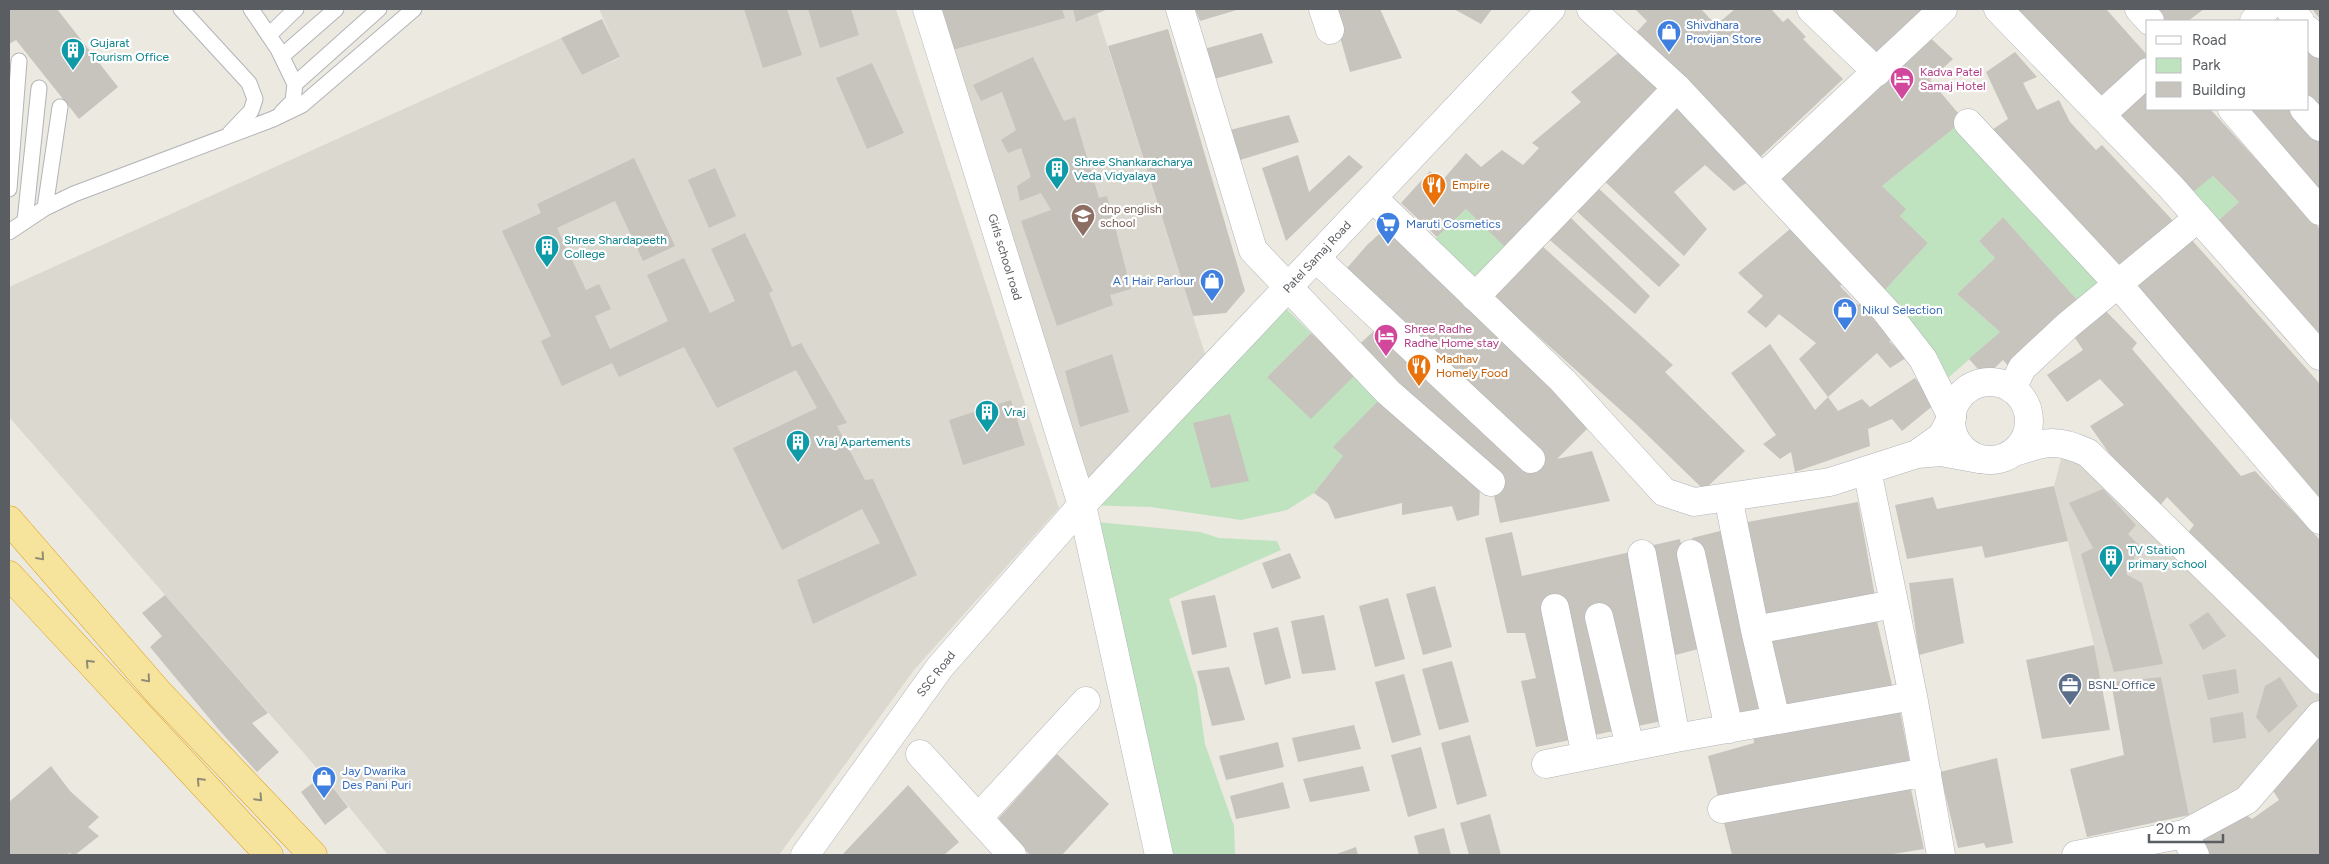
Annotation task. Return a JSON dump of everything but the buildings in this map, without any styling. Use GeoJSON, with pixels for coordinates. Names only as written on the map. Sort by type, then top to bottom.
{"type":"FeatureCollection","features":[{"type":"Feature","properties":{"kind":"highway"},"geometry":{"type":"LineString","coordinates":[[9,520],[158,692],[313,855]]}},
{"type":"Feature","properties":{"kind":"highway"},"geometry":{"type":"LineString","coordinates":[[9,575],[269,855]]}},
{"type":"Feature","properties":{"kind":"street","name":"Girls school road"},"geometry":{"type":"LineString","coordinates":[[927,9],[1082,505],[1159,855]]}},
{"type":"Feature","properties":{"kind":"street"},"geometry":{"type":"LineString","coordinates":[[1180,9],[1253,250],[1388,392],[1491,482]]}},
{"type":"Feature","properties":{"kind":"street","name":"Patel Samaj Road"},"geometry":{"type":"LineString","coordinates":[[1082,505],[1551,9]]}},
{"type":"Feature","properties":{"kind":"street"},"geometry":{"type":"LineString","coordinates":[[1591,9],[1677,88],[1885,310],[1923,359],[1952,417]]}},
{"type":"Feature","properties":{"kind":"street"},"geometry":{"type":"LineString","coordinates":[[1811,9],[1877,72]]}},
{"type":"Feature","properties":{"kind":"street"},"geometry":{"type":"LineString","coordinates":[[1762,178],[1943,9]]}},
{"type":"Feature","properties":{"kind":"street"},"geometry":{"type":"LineString","coordinates":[[1998,9],[2198,218],[2320,356]]}},
{"type":"Feature","properties":{"kind":"street"},"geometry":{"type":"LineString","coordinates":[[2139,9],[2149,20]]}},
{"type":"Feature","properties":{"kind":"street"},"geometry":{"type":"LineString","coordinates":[[2255,20],[2266,9]]}},
{"type":"Feature","properties":{"kind":"street"},"geometry":{"type":"LineString","coordinates":[[2289,9],[2299,20]]}},
{"type":"Feature","properties":{"kind":"street"},"geometry":{"type":"LineString","coordinates":[[2309,31],[2320,44]]}},
{"type":"Feature","properties":{"kind":"street"},"geometry":{"type":"LineString","coordinates":[[2101,115],[2146,74]]}},
{"type":"Feature","properties":{"kind":"street"},"geometry":{"type":"LineString","coordinates":[[1475,297],[1677,88]]}},
{"type":"Feature","properties":{"kind":"street"},"geometry":{"type":"LineString","coordinates":[[2233,110],[2320,211]]}},
{"type":"Feature","properties":{"kind":"street"},"geometry":{"type":"LineString","coordinates":[[2305,110],[2320,127]]}},
{"type":"Feature","properties":{"kind":"street"},"geometry":{"type":"LineString","coordinates":[[1968,123],[2118,284],[2320,520]]}},
{"type":"Feature","properties":{"kind":"street"},"geometry":{"type":"LineString","coordinates":[[1372,198],[1563,382],[1664,492],[1694,502],[1830,482],[1917,454],[1941,452],[1991,460],[2003,458],[2014,452],[2047,442],[2069,444]]}},
{"type":"Feature","properties":{"kind":"street"},"geometry":{"type":"LineString","coordinates":[[2014,452],[2023,443],[2028,432],[2029,419],[2019,398],[2022,368],[2068,325],[2198,218]]}},
{"type":"Feature","properties":{"kind":"street"},"geometry":{"type":"LineString","coordinates":[[1316,258],[1531,459]]}},
{"type":"Feature","properties":{"kind":"street"},"geometry":{"type":"LineString","coordinates":[[1912,345],[1948,378],[1974,386]]}},
{"type":"Feature","properties":{"kind":"street"},"geometry":{"type":"LineString","coordinates":[[1979,458],[1967,452],[1958,443],[1952,430],[1952,417],[1955,404],[1963,393],[1974,386],[1994,383],[2019,398],[2042,427],[2069,444],[2088,453],[2320,680]]}},
{"type":"Feature","properties":{"kind":"street"},"geometry":{"type":"LineString","coordinates":[[1917,454],[1942,436],[1952,417]]}},
{"type":"Feature","properties":{"kind":"street"},"geometry":{"type":"LineString","coordinates":[[1867,470],[1913,696],[1941,855]]}},
{"type":"Feature","properties":{"kind":"street"},"geometry":{"type":"LineString","coordinates":[[1728,497],[1776,720]]}},
{"type":"Feature","properties":{"kind":"street","name":"SSC Road"},"geometry":{"type":"LineString","coordinates":[[805,855],[940,667],[1082,505]]}},
{"type":"Feature","properties":{"kind":"street"},"geometry":{"type":"LineString","coordinates":[[1642,554],[1676,738]]}},
{"type":"Feature","properties":{"kind":"street"},"geometry":{"type":"LineString","coordinates":[[1690,554],[1728,729]]}},
{"type":"Feature","properties":{"kind":"street"},"geometry":{"type":"LineString","coordinates":[[1756,630],[1894,604]]}},
{"type":"Feature","properties":{"kind":"street"},"geometry":{"type":"LineString","coordinates":[[1554,608],[1586,756]]}},
{"type":"Feature","properties":{"kind":"street"},"geometry":{"type":"LineString","coordinates":[[1599,617],[1630,747]]}},
{"type":"Feature","properties":{"kind":"street"},"geometry":{"type":"LineString","coordinates":[[1546,764],[1676,738],[1913,696]]}},
{"type":"Feature","properties":{"kind":"street"},"geometry":{"type":"LineString","coordinates":[[978,818],[1086,702]]}},
{"type":"Feature","properties":{"kind":"street"},"geometry":{"type":"LineString","coordinates":[[2076,855],[2189,844],[2247,800],[2320,715]]}},
{"type":"Feature","properties":{"kind":"street"},"geometry":{"type":"LineString","coordinates":[[920,754],[1012,855]]}},
{"type":"Feature","properties":{"kind":"street"},"geometry":{"type":"LineString","coordinates":[[1722,809],[1927,772]]}},
{"type":"Feature","properties":{"kind":"lane"},"geometry":{"type":"LineString","coordinates":[[181,9],[249,84],[255,98],[251,111],[226,137]]}},
{"type":"Feature","properties":{"kind":"lane"},"geometry":{"type":"LineString","coordinates":[[252,9],[282,56],[295,84],[293,101],[273,119]]}},
{"type":"Feature","properties":{"kind":"lane"},"geometry":{"type":"LineString","coordinates":[[269,35],[296,9]]}},
{"type":"Feature","properties":{"kind":"lane"},"geometry":{"type":"LineString","coordinates":[[282,56],[336,9]]}},
{"type":"Feature","properties":{"kind":"lane"},"geometry":{"type":"LineString","coordinates":[[295,84],[379,9]]}},
{"type":"Feature","properties":{"kind":"lane"},"geometry":{"type":"LineString","coordinates":[[9,232],[45,208],[74,194],[273,119],[302,105],[409,12]]}},
{"type":"Feature","properties":{"kind":"lane"},"geometry":{"type":"LineString","coordinates":[[9,189],[19,62]]}},
{"type":"Feature","properties":{"kind":"lane"},"geometry":{"type":"LineString","coordinates":[[25,221],[39,88]]}},
{"type":"Feature","properties":{"kind":"lane"},"geometry":{"type":"LineString","coordinates":[[45,208],[60,107]]}},
{"type":"Feature","properties":{"kind":"shaded area"},"geometry":{"type":"Polygon","coordinates":[[[599,9],[896,9],[1059,508],[914,670],[779,855],[388,855],[323,775],[9,417],[9,287],[561,38],[582,75],[620,58],[599,9]]]}},
{"type":"Feature","properties":{"kind":"shaded area","name":"dnp english school"},"geometry":{"type":"Polygon","coordinates":[[[927,9],[1073,9],[1077,22],[1097,13],[1210,370],[1082,505],[927,9]]]}},
{"type":"Feature","properties":{"kind":"shaded area"},"geometry":{"type":"Polygon","coordinates":[[[2065,444],[2320,680],[2320,715],[2247,800],[2192,830],[2161,677],[2101,683],[2094,645],[2054,486],[2065,444]]]}},
{"type":"Feature","properties":{"kind":"green space"},"geometry":{"type":"Polygon","coordinates":[[[1965,119],[2118,284],[2086,310],[2003,217],[1979,241],[1995,258],[1957,294],[2000,332],[1948,378],[1930,363],[1883,292],[1928,243],[1900,216],[1905,209],[1882,186],[1965,119]]]}},
{"type":"Feature","properties":{"kind":"green space"},"geometry":{"type":"Polygon","coordinates":[[[2213,176],[2239,202],[2208,229],[2189,195],[2213,176]]]}},
{"type":"Feature","properties":{"kind":"green space"},"geometry":{"type":"Polygon","coordinates":[[[1466,209],[1515,256],[1475,297],[1427,251],[1437,237],[1466,209]]]}},
{"type":"Feature","properties":{"kind":"green space"},"geometry":{"type":"Polygon","coordinates":[[[1277,300],[1311,333],[1267,377],[1356,374],[1380,399],[1334,447],[1343,456],[1314,493],[1287,510],[1241,520],[1151,507],[1082,505],[1277,300]]]}},
{"type":"Feature","properties":{"kind":"green space"},"geometry":{"type":"Polygon","coordinates":[[[1086,521],[1200,532],[1219,538],[1277,541],[1281,550],[1169,599],[1197,687],[1205,744],[1234,826],[1235,855],[1159,855],[1086,521]]]}},
{"type":"Feature","properties":{"kind":"place","name":"Shivdhara Provijan Store"},"geometry":{"type":"Point","coordinates":[1669,53]}},
{"type":"Feature","properties":{"kind":"place","name":"Gujarat Tourism Office"},"geometry":{"type":"Point","coordinates":[73,71]}},
{"type":"Feature","properties":{"kind":"place","name":"Kadva Patel Samaj Hotel"},"geometry":{"type":"Point","coordinates":[1902,100]}},
{"type":"Feature","properties":{"kind":"place","name":"Shree Shankaracharya Veda Vidyalaya"},"geometry":{"type":"Point","coordinates":[1057,190]}},
{"type":"Feature","properties":{"kind":"place","name":"Empire"},"geometry":{"type":"Point","coordinates":[1434,206]}},
{"type":"Feature","properties":{"kind":"place","name":"dnp english school"},"geometry":{"type":"Point","coordinates":[1083,237]}},
{"type":"Feature","properties":{"kind":"place","name":"Maruti Cosmetics"},"geometry":{"type":"Point","coordinates":[1388,245]}},
{"type":"Feature","properties":{"kind":"place","name":"Shree Shardapeeth College"},"geometry":{"type":"Point","coordinates":[547,268]}},
{"type":"Feature","properties":{"kind":"place","name":"A 1 Hair Parlour"},"geometry":{"type":"Point","coordinates":[1212,302]}},
{"type":"Feature","properties":{"kind":"place","name":"Nikul Selection"},"geometry":{"type":"Point","coordinates":[1845,331]}},
{"type":"Feature","properties":{"kind":"place","name":"Shree Radhe Radhe Home stay"},"geometry":{"type":"Point","coordinates":[1386,357]}},
{"type":"Feature","properties":{"kind":"place","name":"Madhav Homely Food"},"geometry":{"type":"Point","coordinates":[1419,387]}},
{"type":"Feature","properties":{"kind":"place","name":"Vraj"},"geometry":{"type":"Point","coordinates":[987,433]}},
{"type":"Feature","properties":{"kind":"place","name":"Vraj Apartements"},"geometry":{"type":"Point","coordinates":[798,463]}},
{"type":"Feature","properties":{"kind":"place","name":"TV Station primary school"},"geometry":{"type":"Point","coordinates":[2111,578]}},
{"type":"Feature","properties":{"kind":"place","name":"BSNL Office"},"geometry":{"type":"Point","coordinates":[2070,706]}},
{"type":"Feature","properties":{"kind":"place","name":"Jay Dwarika Des Pani Puri"},"geometry":{"type":"Point","coordinates":[324,799]}}]}
